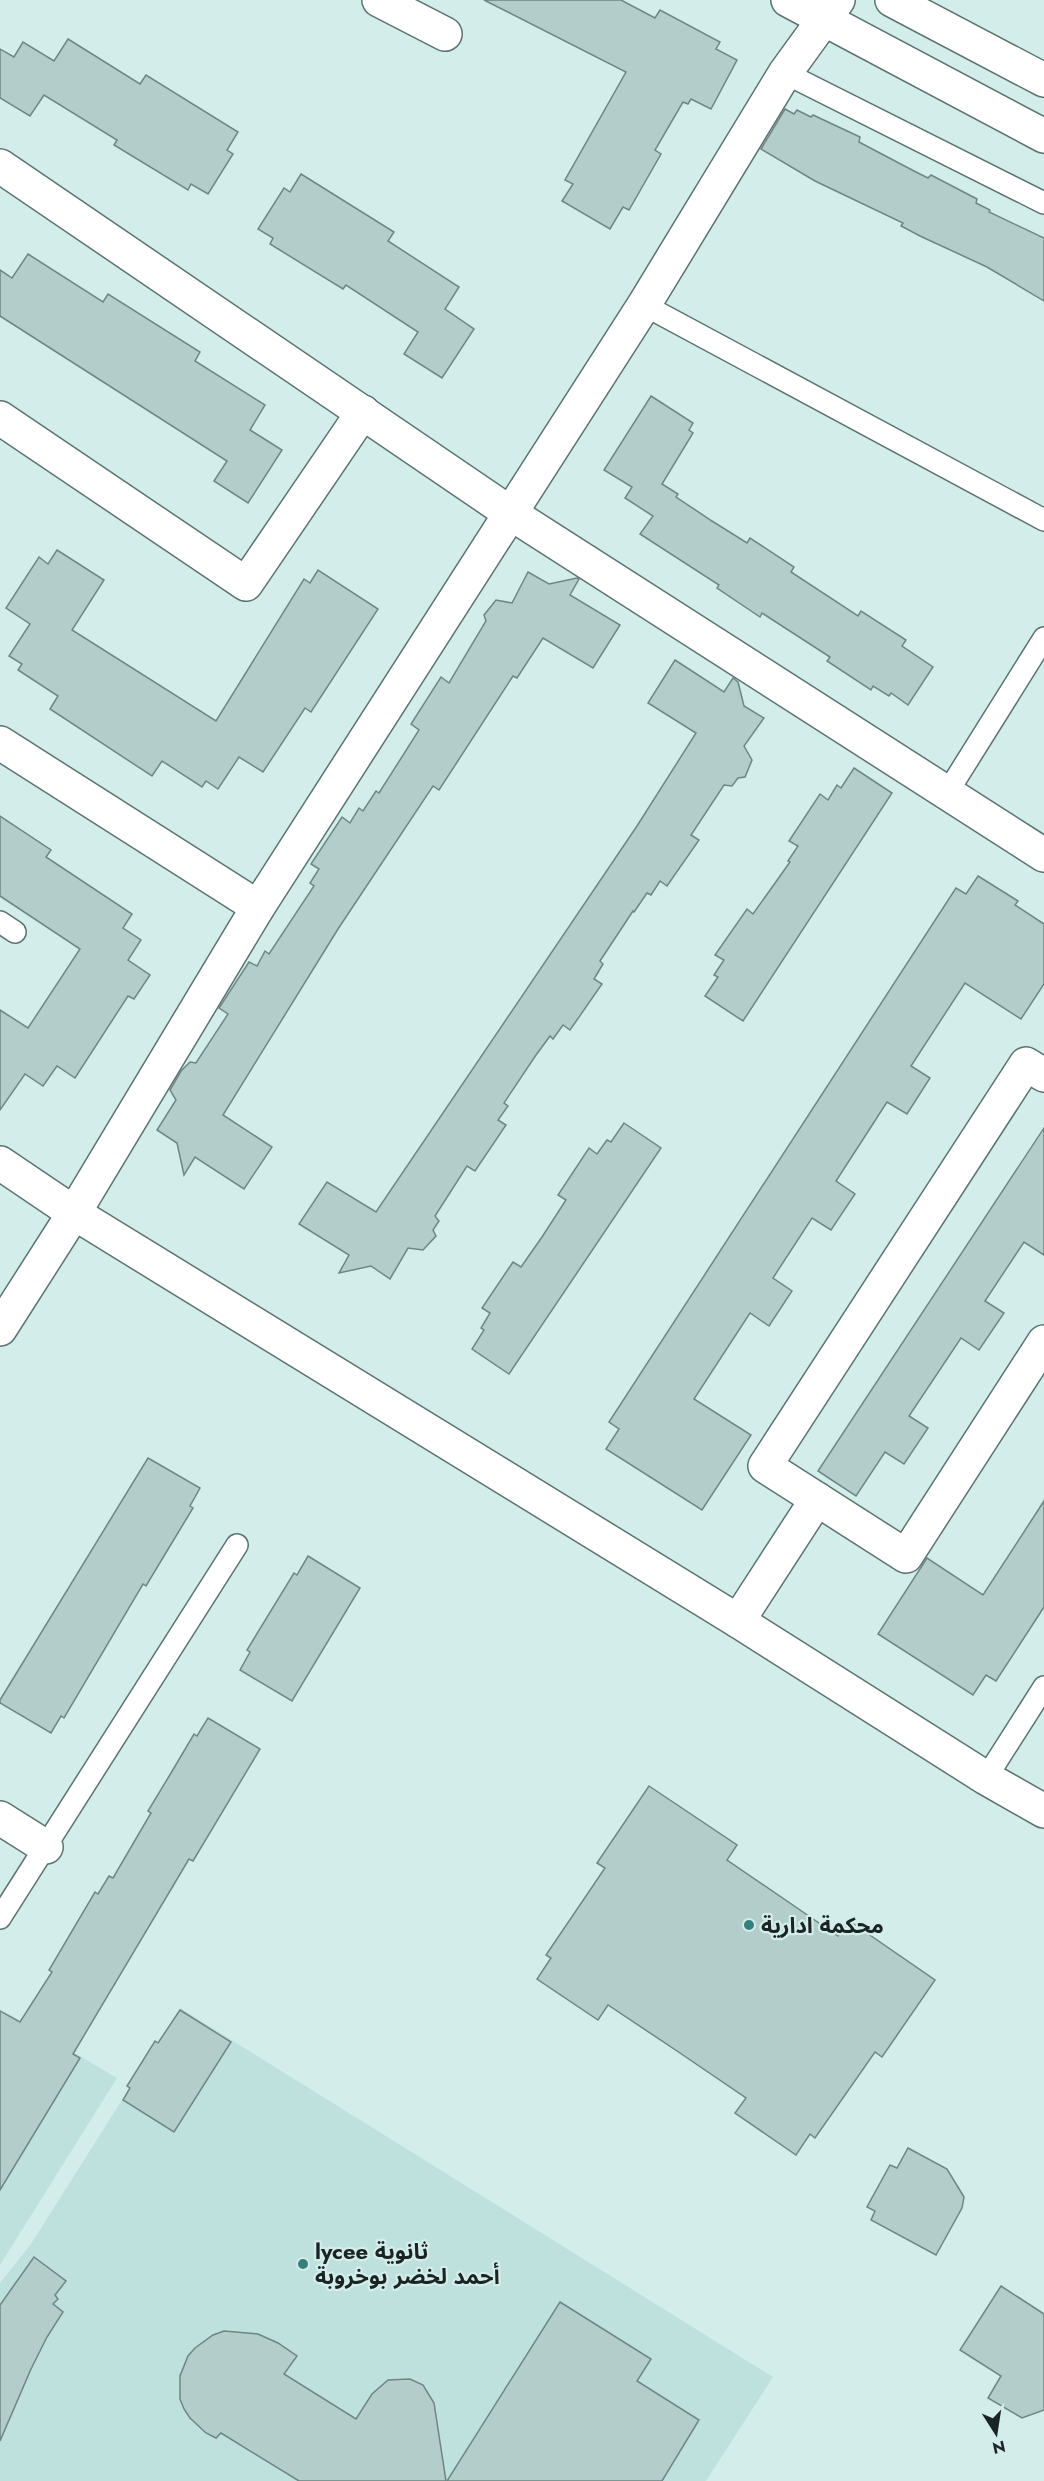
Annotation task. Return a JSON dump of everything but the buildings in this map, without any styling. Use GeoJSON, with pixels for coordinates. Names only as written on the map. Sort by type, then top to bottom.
{"type":"FeatureCollection","features":[{"type":"Feature","properties":{"kind":"street"},"geometry":{"type":"LineString","coordinates":[[379,0],[445,34]]}},
{"type":"Feature","properties":{"kind":"street"},"geometry":{"type":"LineString","coordinates":[[788,0],[831,10],[1044,136]]}},
{"type":"Feature","properties":{"kind":"street"},"geometry":{"type":"LineString","coordinates":[[892,0],[1044,80]]}},
{"type":"Feature","properties":{"kind":"street"},"geometry":{"type":"LineString","coordinates":[[0,1329],[74,1213],[258,907],[644,305],[785,73],[831,10]]}},
{"type":"Feature","properties":{"kind":"street"},"geometry":{"type":"LineString","coordinates":[[0,166],[510,513],[1044,855]]}},
{"type":"Feature","properties":{"kind":"street"},"geometry":{"type":"LineString","coordinates":[[0,418],[246,584],[363,412]]}},
{"type":"Feature","properties":{"kind":"street"},"geometry":{"type":"LineString","coordinates":[[0,743],[258,907]]}},
{"type":"Feature","properties":{"kind":"street"},"geometry":{"type":"LineString","coordinates":[[1044,1075],[1026,1064],[765,1466],[906,1556],[1044,1342]]}},
{"type":"Feature","properties":{"kind":"street"},"geometry":{"type":"LineString","coordinates":[[0,1163],[74,1213],[738,1621],[986,1778],[1044,1811]]}},
{"type":"Feature","properties":{"kind":"street"},"geometry":{"type":"LineString","coordinates":[[738,1621],[817,1499]]}},
{"type":"Feature","properties":{"kind":"street"},"geometry":{"type":"LineString","coordinates":[[0,1818],[46,1847]]}},
{"type":"Feature","properties":{"kind":"lane"},"geometry":{"type":"LineString","coordinates":[[785,73],[1044,204]]}},
{"type":"Feature","properties":{"kind":"lane"},"geometry":{"type":"LineString","coordinates":[[644,305],[1044,520]]}},
{"type":"Feature","properties":{"kind":"lane"},"geometry":{"type":"LineString","coordinates":[[947,793],[1044,638]]}},
{"type":"Feature","properties":{"kind":"lane"},"geometry":{"type":"LineString","coordinates":[[0,1918],[237,1545]]}},
{"type":"Feature","properties":{"kind":"lane"},"geometry":{"type":"LineString","coordinates":[[986,1778],[1044,1687]]}},
{"type":"Feature","properties":{"kind":"shaded area","name":"lycee ثانوية أحمد لخضر بوخروبة"},"geometry":{"type":"Polygon","coordinates":[[[180,2008],[773,2377],[706,2481],[0,2481],[0,2283],[31,2244],[180,2008]]]}},
{"type":"Feature","properties":{"kind":"shaded area"},"geometry":{"type":"Polygon","coordinates":[[[0,2009],[117,2078],[0,2265],[0,2009]]]}},
{"type":"Feature","properties":{"kind":"place","name":"محكمة ادارية"},"geometry":{"type":"Point","coordinates":[749,1925]}},
{"type":"Feature","properties":{"kind":"place","name":"lycee ثانوية أحمد لخضر بوخروبة"},"geometry":{"type":"Point","coordinates":[303,2264]}}]}
